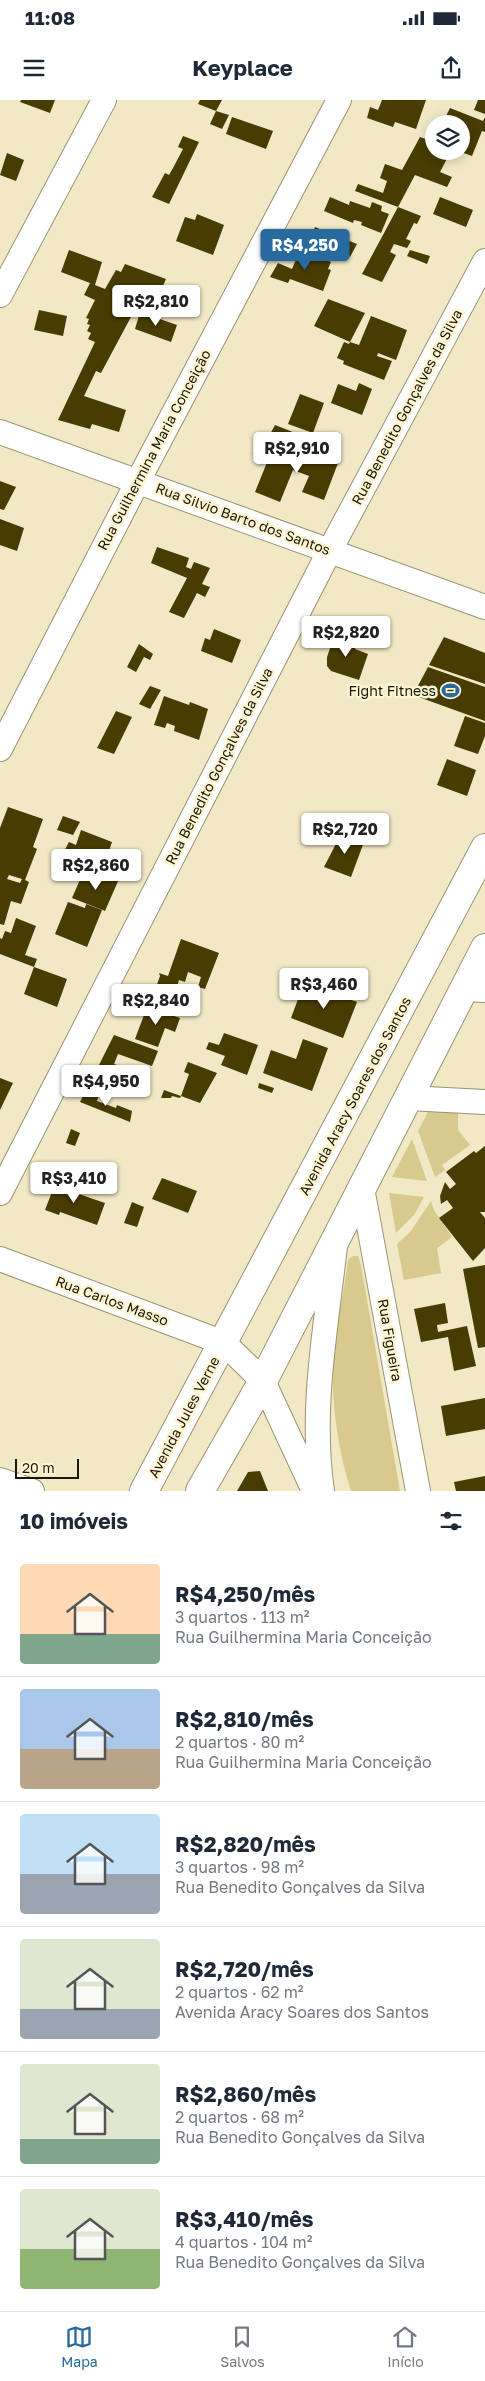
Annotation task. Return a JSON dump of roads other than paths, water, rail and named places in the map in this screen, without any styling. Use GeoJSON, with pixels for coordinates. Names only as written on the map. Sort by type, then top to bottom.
{"type":"FeatureCollection","features":[{"type":"Feature","properties":{"kind":"main road","name":"Avenida Aracy Soares dos Santos"},"geometry":{"type":"LineString","coordinates":[[224,1343],[485,848]]}},
{"type":"Feature","properties":{"kind":"main road"},"geometry":{"type":"LineString","coordinates":[[200,1491],[263,1381],[408,1098],[474,989],[485,948]]}},
{"type":"Feature","properties":{"kind":"main road","name":"Avenida Jules Verne"},"geometry":{"type":"LineString","coordinates":[[144,1491],[224,1343]]}},
{"type":"Feature","properties":{"kind":"street"},"geometry":{"type":"LineString","coordinates":[[0,295],[104,100]]}},
{"type":"Feature","properties":{"kind":"street","name":"Rua Guilhermina Maria Conceição"},"geometry":{"type":"LineString","coordinates":[[0,749],[138,481],[339,100]]}},
{"type":"Feature","properties":{"kind":"street","name":"Rua Benedito Gonçalves da Silva"},"geometry":{"type":"LineString","coordinates":[[0,1193],[330,550],[485,262]]}},
{"type":"Feature","properties":{"kind":"street","name":"Rua Silvio Barto dos Santos"},"geometry":{"type":"LineString","coordinates":[[0,432],[485,607]]}},
{"type":"Feature","properties":{"kind":"street"},"geometry":{"type":"LineString","coordinates":[[408,1098],[485,1102]]}},
{"type":"Feature","properties":{"kind":"street","name":"Rua Figueira"},"geometry":{"type":"LineString","coordinates":[[362,1188],[418,1491]]}},
{"type":"Feature","properties":{"kind":"street"},"geometry":{"type":"LineString","coordinates":[[322,1491],[319,1439],[319,1372],[336,1237]]}},
{"type":"Feature","properties":{"kind":"street","name":"Rua Carlos Masso"},"geometry":{"type":"LineString","coordinates":[[0,1259],[224,1343]]}},
{"type":"Feature","properties":{"kind":"street"},"geometry":{"type":"LineString","coordinates":[[224,1343],[263,1381],[314,1491]]}},
{"type":"Feature","properties":{"kind":"street"},"geometry":{"type":"LineString","coordinates":[[0,1480],[32,1491]]}},
{"type":"Feature","properties":{"kind":"place","name":"Fight Fitness"},"geometry":{"type":"Point","coordinates":[450,691]}}]}
